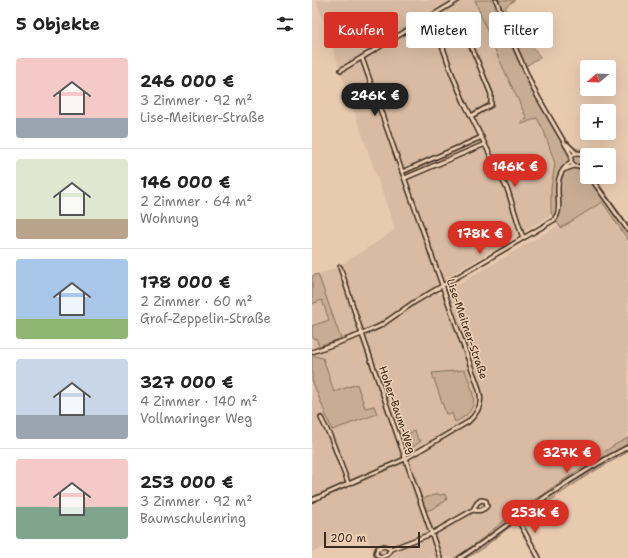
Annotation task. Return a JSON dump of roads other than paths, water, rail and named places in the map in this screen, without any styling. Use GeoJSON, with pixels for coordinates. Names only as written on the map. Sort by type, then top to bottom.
{"type":"FeatureCollection","features":[{"type":"Feature","properties":{"kind":"street"},"geometry":{"type":"LineString","coordinates":[[438,12],[458,0]]}},
{"type":"Feature","properties":{"kind":"street"},"geometry":{"type":"LineString","coordinates":[[312,352],[380,326],[413,303],[556,217],[558,209],[558,181],[560,174],[571,162],[572,156],[534,90],[510,36],[497,1]]}},
{"type":"Feature","properties":{"kind":"street"},"geometry":{"type":"LineString","coordinates":[[340,70],[406,32]]}},
{"type":"Feature","properties":{"kind":"street"},"geometry":{"type":"LineString","coordinates":[[443,48],[452,74],[508,191],[524,237]]}},
{"type":"Feature","properties":{"kind":"street"},"geometry":{"type":"LineString","coordinates":[[471,116],[491,105],[491,94],[472,48]]}},
{"type":"Feature","properties":{"kind":"street","name":"Lise-Meitner-Straße"},"geometry":{"type":"LineString","coordinates":[[312,500],[405,459],[468,422],[476,415],[480,406],[481,396],[362,58]]}},
{"type":"Feature","properties":{"kind":"street"},"geometry":{"type":"LineString","coordinates":[[402,172],[482,137]]}},
{"type":"Feature","properties":{"kind":"street"},"geometry":{"type":"LineString","coordinates":[[564,141],[576,153],[580,155]]}},
{"type":"Feature","properties":{"kind":"street"},"geometry":{"type":"LineString","coordinates":[[405,178],[485,144]]}},
{"type":"Feature","properties":{"kind":"street"},"geometry":{"type":"LineString","coordinates":[[572,156],[576,153]]}},
{"type":"Feature","properties":{"kind":"street"},"geometry":{"type":"LineString","coordinates":[[571,162],[574,166]]}},
{"type":"Feature","properties":{"kind":"street"},"geometry":{"type":"LineString","coordinates":[[563,170],[574,166],[580,166]]}},
{"type":"Feature","properties":{"kind":"street"},"geometry":{"type":"LineString","coordinates":[[595,184],[628,230]]}},
{"type":"Feature","properties":{"kind":"street","name":"Hoher-Baum-Weg"},"geometry":{"type":"LineString","coordinates":[[340,267],[440,558]]}},
{"type":"Feature","properties":{"kind":"street"},"geometry":{"type":"LineString","coordinates":[[321,418],[331,438],[348,483]]}},
{"type":"Feature","properties":{"kind":"street"},"geometry":{"type":"LineString","coordinates":[[460,558],[550,494],[598,463],[628,447]]}},
{"type":"Feature","properties":{"kind":"street"},"geometry":{"type":"LineString","coordinates":[[391,549],[384,546],[378,548],[376,553],[381,557],[387,555],[391,549],[431,534],[473,510],[477,503],[481,500],[486,501],[486,508],[481,511],[473,510]]}},
{"type":"Feature","properties":{"kind":"street"},"geometry":{"type":"LineString","coordinates":[[517,518],[539,558]]}}]}
